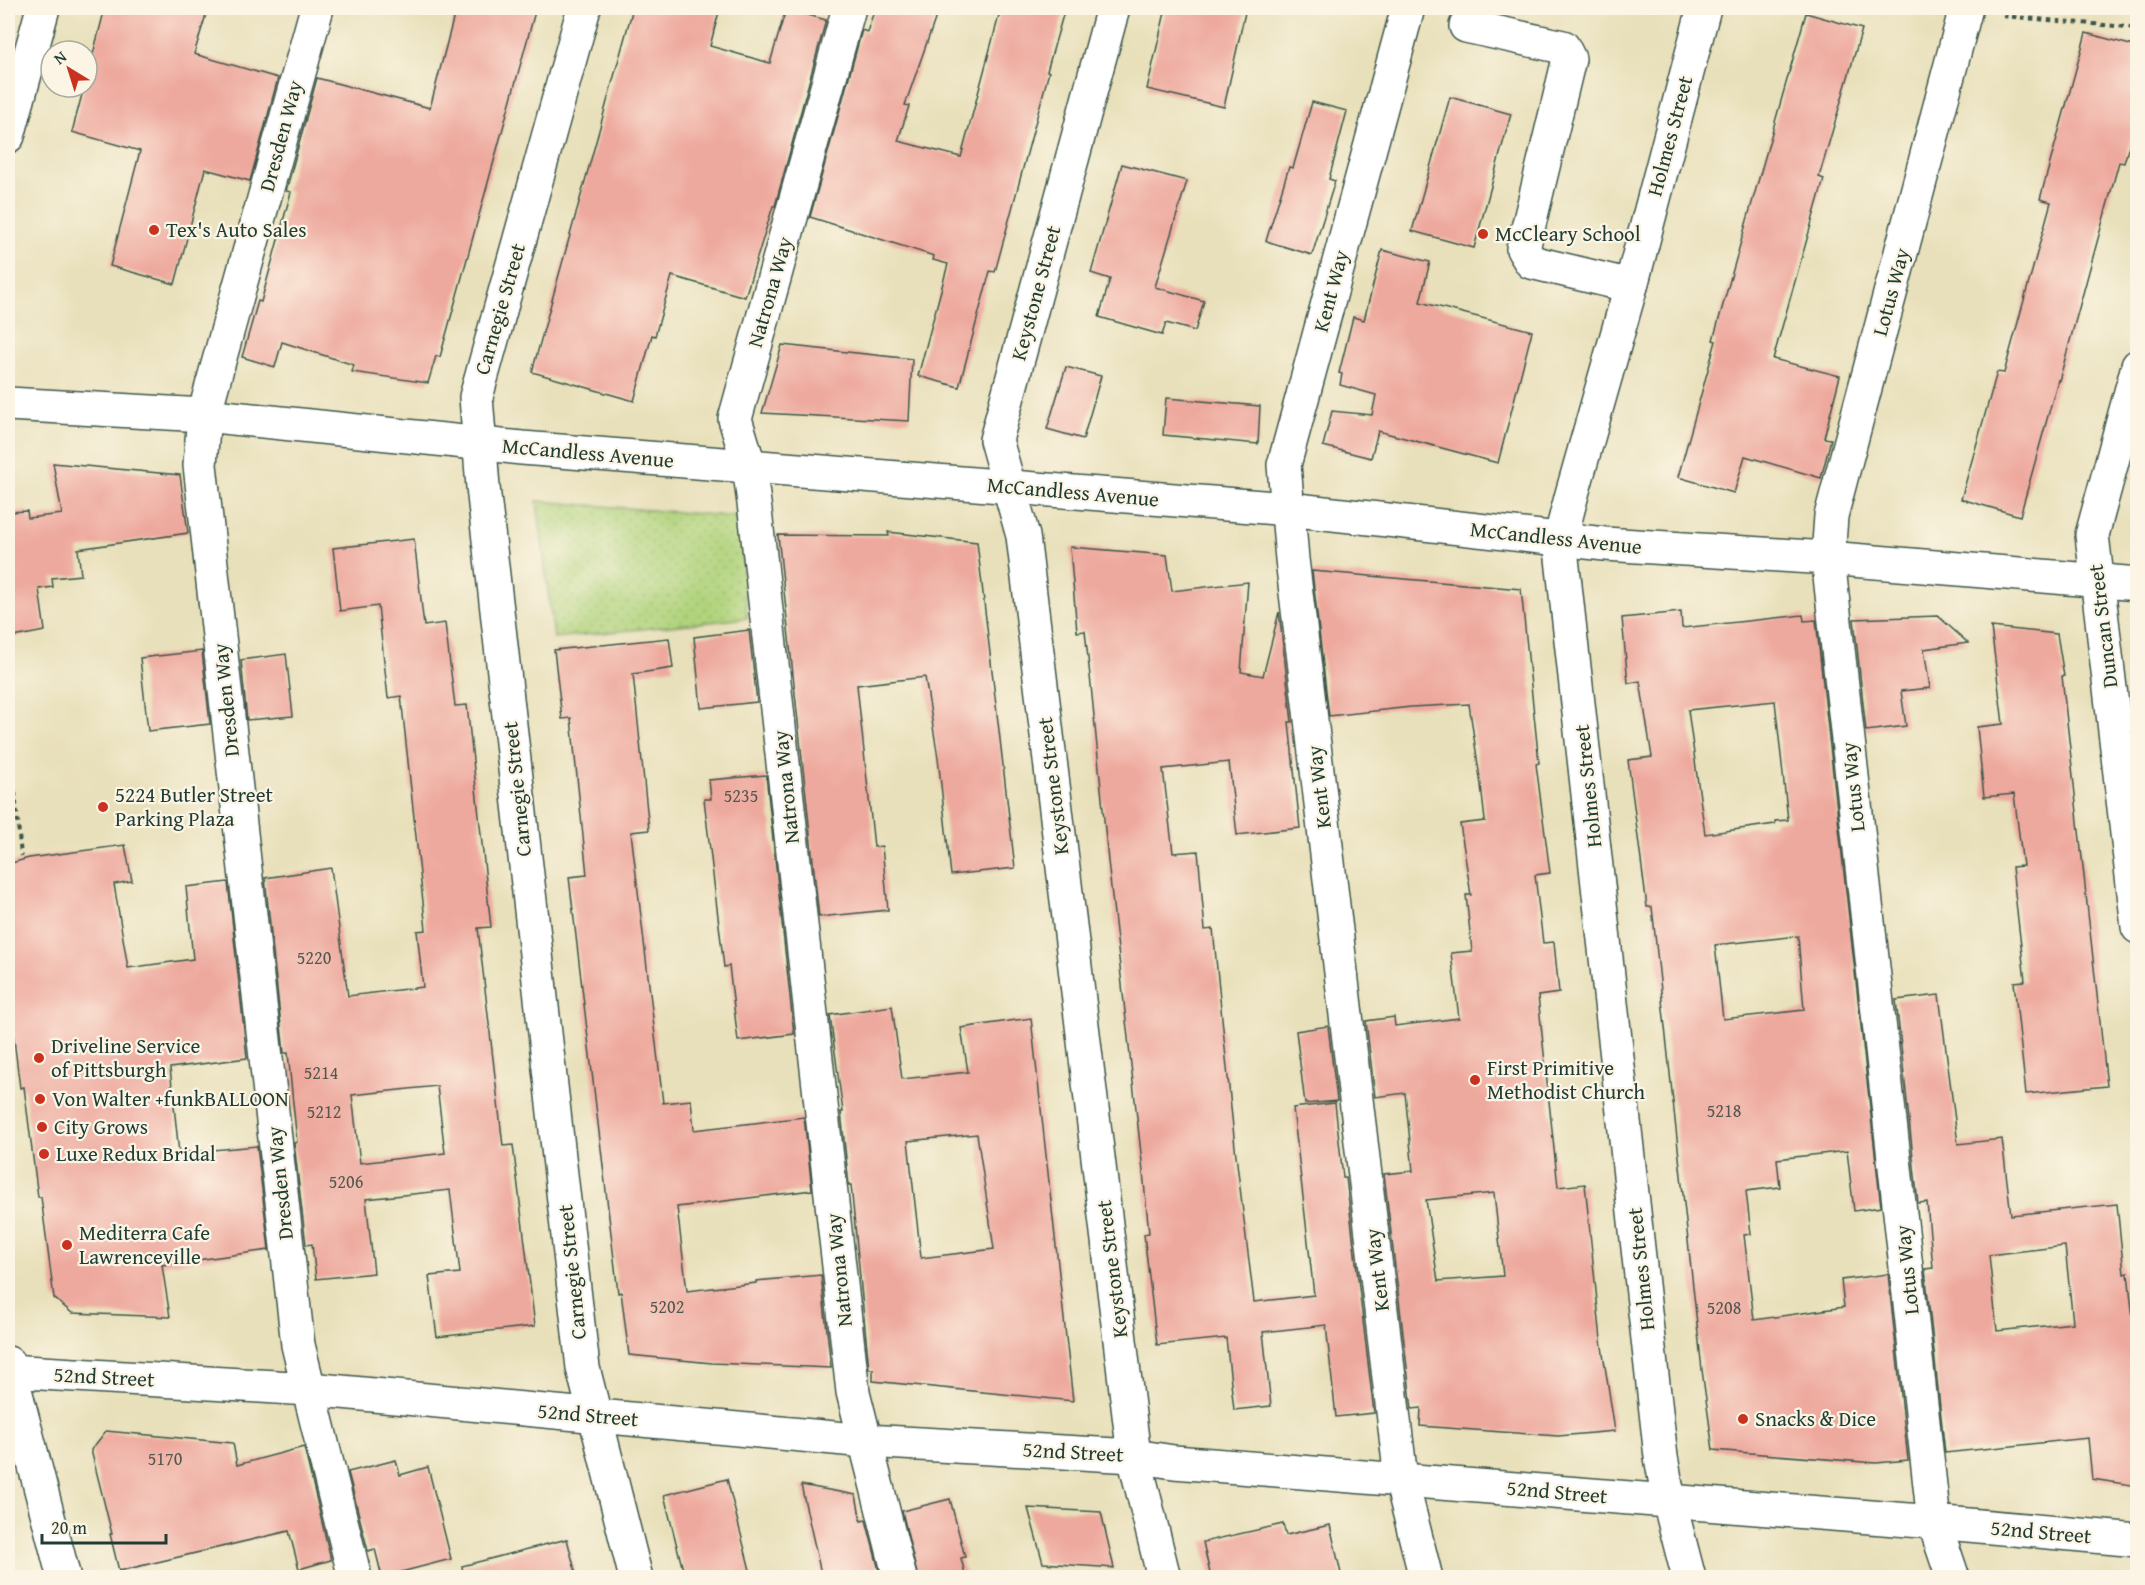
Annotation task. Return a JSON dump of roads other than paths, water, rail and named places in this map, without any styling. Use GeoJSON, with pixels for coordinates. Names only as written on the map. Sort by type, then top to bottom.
{"type":"FeatureCollection","features":[{"type":"Feature","properties":{"kind":"street"},"geometry":{"type":"LineString","coordinates":[[8,136],[43,8]]}},
{"type":"Feature","properties":{"kind":"street","name":"Dresden Way"},"geometry":{"type":"LineString","coordinates":[[317,8],[204,415],[200,465],[298,1345],[355,1578]]}},
{"type":"Feature","properties":{"kind":"street","name":"Carnegie Street"},"geometry":{"type":"LineString","coordinates":[[584,8],[476,397],[478,444],[583,1368],[636,1578]]}},
{"type":"Feature","properties":{"kind":"street","name":"Natrona Way"},"geometry":{"type":"LineString","coordinates":[[849,8],[735,419],[749,465],[853,1392],[900,1578]]}},
{"type":"Feature","properties":{"kind":"street","name":"Keystone Street"},"geometry":{"type":"LineString","coordinates":[[1113,8],[996,440],[1023,536],[1134,1456],[1164,1578]]}},
{"type":"Feature","properties":{"kind":"street","name":"Kent Way"},"geometry":{"type":"LineString","coordinates":[[1408,8],[1284,465],[1294,571],[1401,1479],[1426,1578]]}},
{"type":"Feature","properties":{"kind":"street","name":"Holmes Street"},"geometry":{"type":"LineString","coordinates":[[1689,1578],[1669,1501],[1660,1445],[1560,540],[1631,286],[1704,8]]}},
{"type":"Feature","properties":{"kind":"street","name":"Lotus Way"},"geometry":{"type":"LineString","coordinates":[[1953,1578],[1934,1522],[1828,558],[1831,516],[1966,8]]}},
{"type":"Feature","properties":{"kind":"street"},"geometry":{"type":"LineString","coordinates":[[1466,26],[1563,47],[1569,59],[1523,249],[1530,262],[1631,286]]}},
{"type":"Feature","properties":{"kind":"street","name":"Duncan Street"},"geometry":{"type":"LineString","coordinates":[[2138,366],[2092,536],[2138,927]]}},
{"type":"Feature","properties":{"kind":"street","name":"McCandless Avenue"},"geometry":{"type":"LineString","coordinates":[[8,404],[204,415],[478,444],[1288,509],[1560,540],[1828,558],[2138,584]]}},
{"type":"Feature","properties":{"kind":"street"},"geometry":{"type":"LineString","coordinates":[[8,1368],[64,1578]]}},
{"type":"Feature","properties":{"kind":"street","name":"52nd Street"},"geometry":{"type":"LineString","coordinates":[[8,1368],[309,1389],[866,1441],[1134,1456],[1174,1462],[2138,1540]]}},
{"type":"Feature","properties":{"kind":"place","name":"Tex's Auto Sales"},"geometry":{"type":"Point","coordinates":[154,230]}},
{"type":"Feature","properties":{"kind":"place","name":"McCleary School"},"geometry":{"type":"Point","coordinates":[1483,234]}},
{"type":"Feature","properties":{"kind":"place","name":"5224 Butler Street Parking Plaza"},"geometry":{"type":"Point","coordinates":[103,807]}},
{"type":"Feature","properties":{"kind":"place","name":"Driveline Service of Pittsburgh"},"geometry":{"type":"Point","coordinates":[39,1058]}},
{"type":"Feature","properties":{"kind":"place","name":"First Primitive Methodist Church"},"geometry":{"type":"Point","coordinates":[1475,1080]}},
{"type":"Feature","properties":{"kind":"place","name":"Von Walter +funkBALLOON"},"geometry":{"type":"Point","coordinates":[40,1099]}},
{"type":"Feature","properties":{"kind":"place","name":"City Grows"},"geometry":{"type":"Point","coordinates":[42,1127]}},
{"type":"Feature","properties":{"kind":"place","name":"Luxe Redux Bridal"},"geometry":{"type":"Point","coordinates":[44,1154]}},
{"type":"Feature","properties":{"kind":"place","name":"Mediterra Cafe Lawrenceville"},"geometry":{"type":"Point","coordinates":[67,1245]}},
{"type":"Feature","properties":{"kind":"place","name":"Snacks & Dice"},"geometry":{"type":"Point","coordinates":[1743,1419]}}]}
